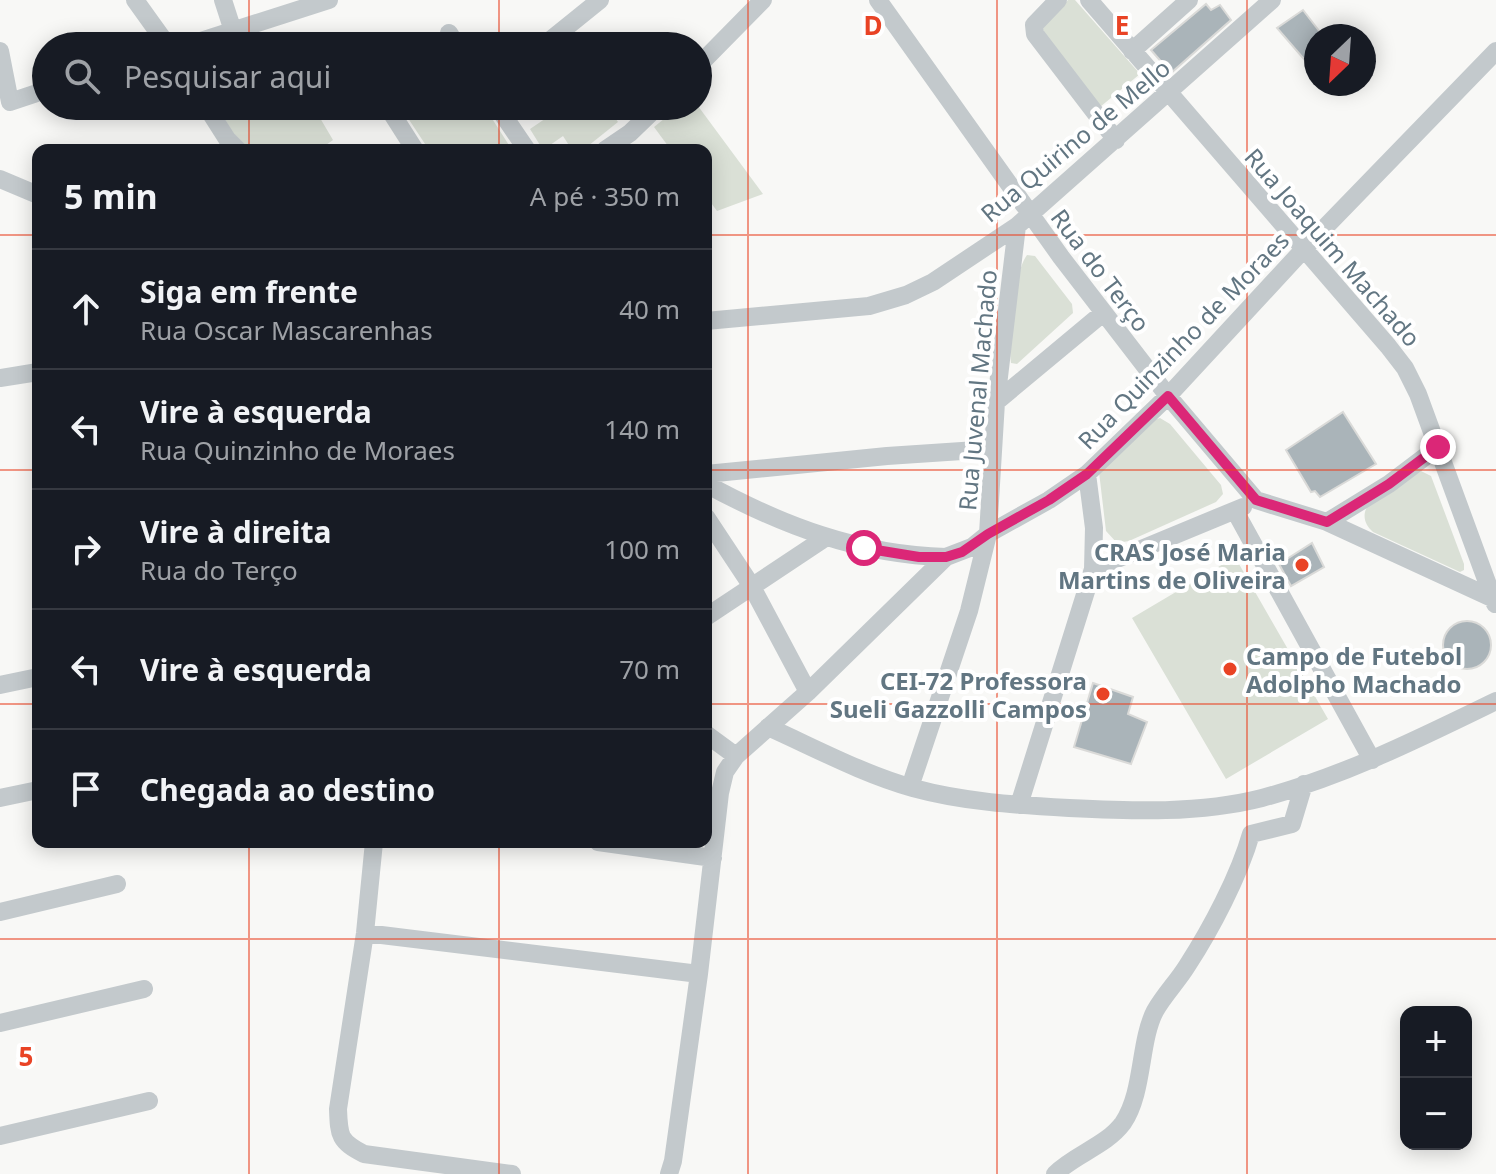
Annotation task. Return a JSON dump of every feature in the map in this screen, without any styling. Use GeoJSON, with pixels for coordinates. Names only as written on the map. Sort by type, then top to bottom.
{"type":"FeatureCollection","features":[{"type":"Feature","properties":{"kind":"street"},"geometry":{"type":"LineString","coordinates":[[135,0],[158,32]]}},
{"type":"Feature","properties":{"kind":"street"},"geometry":{"type":"LineString","coordinates":[[223,0],[233,31]]}},
{"type":"Feature","properties":{"kind":"street"},"geometry":{"type":"LineString","coordinates":[[230,32],[329,0]]}},
{"type":"Feature","properties":{"kind":"street"},"geometry":{"type":"LineString","coordinates":[[560,32],[600,0]]}},
{"type":"Feature","properties":{"kind":"street"},"geometry":{"type":"LineString","coordinates":[[712,52],[763,0]]}},
{"type":"Feature","properties":{"kind":"street","name":"Rua do Terço"},"geometry":{"type":"LineString","coordinates":[[878,0],[1024,220],[1256,500]]}},
{"type":"Feature","properties":{"kind":"street"},"geometry":{"type":"LineString","coordinates":[[1058,0],[1034,25],[1035,34],[1116,140]]}},
{"type":"Feature","properties":{"kind":"street","name":"Rua Joaquim Machado"},"geometry":{"type":"LineString","coordinates":[[1089,0],[1405,368],[1418,394],[1494,602]]}},
{"type":"Feature","properties":{"kind":"street"},"geometry":{"type":"LineString","coordinates":[[1132,51],[1189,0]]}},
{"type":"Feature","properties":{"kind":"street","name":"Rua Quirino de Mello"},"geometry":{"type":"LineString","coordinates":[[712,320],[869,306],[933,282],[1024,220],[1272,0]]}},
{"type":"Feature","properties":{"kind":"street"},"geometry":{"type":"LineString","coordinates":[[0,51],[10,102],[32,95]]}},
{"type":"Feature","properties":{"kind":"street","name":"Rua Quinzinho de Moraes"},"geometry":{"type":"LineString","coordinates":[[736,756],[808,692],[946,557],[972,547],[988,534],[1049,500],[1087,474],[1168,396],[1304,249],[1496,51]]}},
{"type":"Feature","properties":{"kind":"street"},"geometry":{"type":"LineString","coordinates":[[215,120],[232,144]]}},
{"type":"Feature","properties":{"kind":"street"},"geometry":{"type":"LineString","coordinates":[[396,120],[411,144]]}},
{"type":"Feature","properties":{"kind":"street"},"geometry":{"type":"LineString","coordinates":[[507,120],[523,144]]}},
{"type":"Feature","properties":{"kind":"street"},"geometry":{"type":"LineString","coordinates":[[614,144],[643,120]]}},
{"type":"Feature","properties":{"kind":"street"},"geometry":{"type":"LineString","coordinates":[[0,179],[32,196]]}},
{"type":"Feature","properties":{"kind":"street","name":"Rua Juvenal Machado"},"geometry":{"type":"LineString","coordinates":[[910,787],[969,611],[988,534],[996,402],[1024,220]]}},
{"type":"Feature","properties":{"kind":"street"},"geometry":{"type":"LineString","coordinates":[[996,402],[1103,313]]}},
{"type":"Feature","properties":{"kind":"street"},"geometry":{"type":"LineString","coordinates":[[0,378],[32,373]]}},
{"type":"Feature","properties":{"kind":"street"},"geometry":{"type":"LineString","coordinates":[[1327,522],[1389,484],[1438,447]]}},
{"type":"Feature","properties":{"kind":"street"},"geometry":{"type":"LineString","coordinates":[[712,473],[992,449]]}},
{"type":"Feature","properties":{"kind":"street"},"geometry":{"type":"LineString","coordinates":[[1019,805],[1093,569],[1094,528],[1087,474]]}},
{"type":"Feature","properties":{"kind":"street"},"geometry":{"type":"LineString","coordinates":[[712,487],[825,538],[900,555],[946,557]]}},
{"type":"Feature","properties":{"kind":"street"},"geometry":{"type":"LineString","coordinates":[[1093,569],[1256,500],[1327,522],[1494,602]]}},
{"type":"Feature","properties":{"kind":"street"},"geometry":{"type":"LineString","coordinates":[[1235,511],[1372,760]]}},
{"type":"Feature","properties":{"kind":"street"},"geometry":{"type":"LineString","coordinates":[[712,526],[751,585],[808,692]]}},
{"type":"Feature","properties":{"kind":"street"},"geometry":{"type":"LineString","coordinates":[[712,613],[825,538]]}},
{"type":"Feature","properties":{"kind":"street"},"geometry":{"type":"LineString","coordinates":[[1456,583],[1472,571],[1476,555]]}},
{"type":"Feature","properties":{"kind":"street"},"geometry":{"type":"LineString","coordinates":[[0,685],[32,678]]}},
{"type":"Feature","properties":{"kind":"street"},"geometry":{"type":"LineString","coordinates":[[768,727],[910,787],[953,797],[1019,805],[1137,811],[1194,808],[1260,798],[1372,760],[1496,701]]}},
{"type":"Feature","properties":{"kind":"street"},"geometry":{"type":"LineString","coordinates":[[669,1174],[699,974],[720,793],[725,772],[736,756],[712,738]]}},
{"type":"Feature","properties":{"kind":"street"},"geometry":{"type":"LineString","coordinates":[[1055,1174],[1069,1161],[1111,1136],[1125,1121],[1154,1014],[1204,940],[1251,834],[1292,824],[1304,784]]}},
{"type":"Feature","properties":{"kind":"street"},"geometry":{"type":"LineString","coordinates":[[0,798],[32,791]]}},
{"type":"Feature","properties":{"kind":"street"},"geometry":{"type":"LineString","coordinates":[[373,848],[365,933],[338,1109],[339,1135],[348,1146],[364,1154],[512,1174]]}},
{"type":"Feature","properties":{"kind":"street"},"geometry":{"type":"LineString","coordinates":[[641,848],[713,858]]}},
{"type":"Feature","properties":{"kind":"street"},"geometry":{"type":"LineString","coordinates":[[0,912],[117,884]]}},
{"type":"Feature","properties":{"kind":"street"},"geometry":{"type":"LineString","coordinates":[[365,933],[699,974]]}},
{"type":"Feature","properties":{"kind":"street"},"geometry":{"type":"LineString","coordinates":[[0,1023],[144,989]]}},
{"type":"Feature","properties":{"kind":"street"},"geometry":{"type":"LineString","coordinates":[[0,1136],[149,1101]]}},
{"type":"Feature","properties":{"kind":"shaded area"},"geometry":{"type":"Polygon","coordinates":[[[1068,0],[1075,0],[1140,74],[1100,107],[1044,38],[1043,26],[1068,0]]]}},
{"type":"Feature","properties":{"kind":"shaded area"},"geometry":{"type":"Polygon","coordinates":[[[225,120],[321,120],[333,140],[327,144],[244,144],[225,120]]]}},
{"type":"Feature","properties":{"kind":"shaded area"},"geometry":{"type":"Polygon","coordinates":[[[409,120],[493,120],[508,144],[425,144],[409,120]]]}},
{"type":"Feature","properties":{"kind":"shaded area"},"geometry":{"type":"Polygon","coordinates":[[[543,120],[618,122],[590,144],[568,144],[563,136],[552,144],[539,144],[530,129],[543,120]]]}},
{"type":"Feature","properties":{"kind":"shaded area"},"geometry":{"type":"Polygon","coordinates":[[[663,120],[708,120],[763,194],[717,211],[712,204],[712,144],[667,144],[654,127],[663,120]]]}},
{"type":"Feature","properties":{"kind":"shaded area"},"geometry":{"type":"Polygon","coordinates":[[[1027,255],[1035,256],[1072,304],[1073,313],[1017,364],[1011,363],[1011,324],[1015,291],[1027,255]]]}},
{"type":"Feature","properties":{"kind":"shaded area"},"geometry":{"type":"Polygon","coordinates":[[[1160,418],[1170,424],[1221,485],[1223,494],[1216,502],[1129,541],[1117,543],[1106,531],[1099,472],[1151,421],[1160,418]]]}},
{"type":"Feature","properties":{"kind":"shaded area"},"geometry":{"type":"Polygon","coordinates":[[[1421,471],[1431,476],[1464,564],[1464,570],[1460,572],[1373,532],[1366,523],[1368,505],[1421,471]]]}},
{"type":"Feature","properties":{"kind":"shaded area","name":"Campo de Futebol Adolpho Machado"},"geometry":{"type":"Polygon","coordinates":[[[1235,557],[1328,719],[1226,779],[1132,618],[1235,557]]]}},
{"type":"Feature","properties":{"kind":"building"},"geometry":{"type":"Polygon","coordinates":[[[1206,4],[1211,10],[1220,5],[1231,20],[1171,73],[1151,50],[1206,4]]]}},
{"type":"Feature","properties":{"kind":"building"},"geometry":{"type":"Polygon","coordinates":[[[1303,10],[1314,24],[1304,24],[1304,59],[1277,28],[1303,10]]]}},
{"type":"Feature","properties":{"kind":"building"},"geometry":{"type":"Polygon","coordinates":[[[1343,412],[1376,464],[1320,497],[1315,491],[1311,492],[1286,450],[1343,412]]]}},
{"type":"Feature","properties":{"kind":"building","name":"CRAS José Maria Martins de Oliveira"},"geometry":{"type":"Polygon","coordinates":[[[1312,543],[1324,567],[1291,586],[1279,564],[1312,543]]]}},
{"type":"Feature","properties":{"kind":"building"},"geometry":{"type":"Polygon","coordinates":[[[1467,621],[1484,628],[1491,645],[1484,662],[1467,669],[1450,662],[1443,645],[1450,628],[1467,621]]]}},
{"type":"Feature","properties":{"kind":"building"},"geometry":{"type":"Polygon","coordinates":[[[1093,683],[1133,697],[1128,714],[1147,722],[1131,764],[1074,747],[1093,683]]]}},
{"type":"Feature","properties":{"kind":"place","name":"CRAS José Maria Martins de Oliveira"},"geometry":{"type":"Point","coordinates":[1302,565]}},
{"type":"Feature","properties":{"kind":"place","name":"Campo de Futebol Adolpho Machado"},"geometry":{"type":"Point","coordinates":[1230,669]}},
{"type":"Feature","properties":{"kind":"place","name":"CEI-72 Professora Sueli Gazzolli Campos"},"geometry":{"type":"Point","coordinates":[1103,694]}},
{"type":"Feature","properties":{"kind":"route"},"geometry":{"type":"LineString","coordinates":[[864,548],[919,557],[946,557],[962,552],[1087,474],[1168,396],[1256,500],[1327,522],[1389,484],[1438,447]]}}]}
